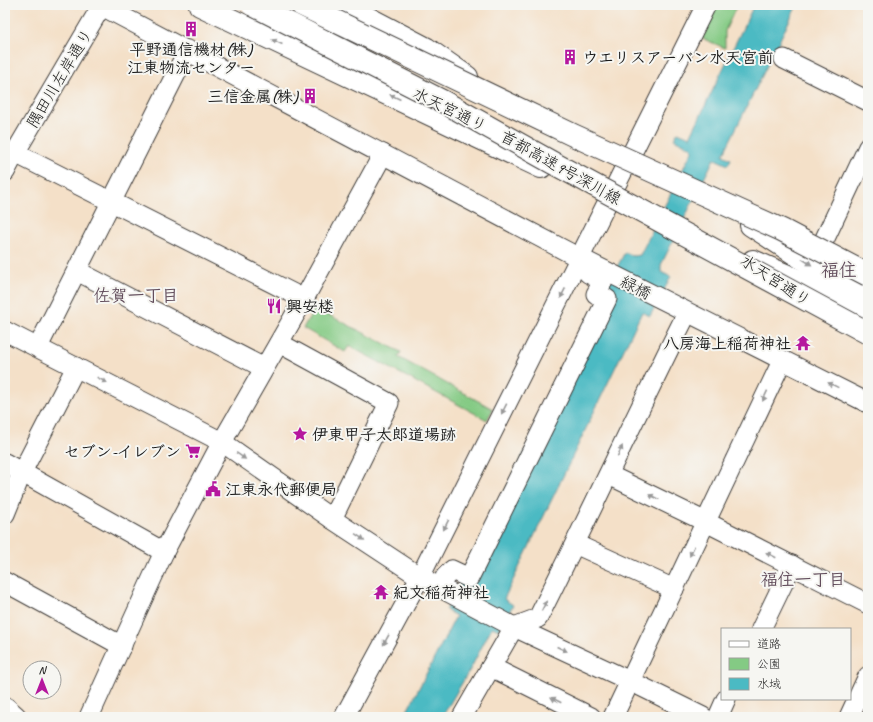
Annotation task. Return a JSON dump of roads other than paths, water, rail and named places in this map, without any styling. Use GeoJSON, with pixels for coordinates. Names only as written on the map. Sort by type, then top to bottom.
{"type":"FeatureCollection","features":[{"type":"Feature","properties":{"kind":"main road"},"geometry":{"type":"LineString","coordinates":[[200,5],[556,174],[585,176]]}},
{"type":"Feature","properties":{"kind":"main road","name":"水天宮通り"},"geometry":{"type":"LineString","coordinates":[[242,5],[585,176],[738,255],[830,315],[868,337]]}},
{"type":"Feature","properties":{"kind":"main road","name":"首都高速9号深川線"},"geometry":{"type":"LineString","coordinates":[[253,5],[444,102],[553,163],[868,333]]}},
{"type":"Feature","properties":{"kind":"main road","name":"首都高速9号深川線"},"geometry":{"type":"LineString","coordinates":[[302,5],[573,135],[782,230],[868,275]]}},
{"type":"Feature","properties":{"kind":"main road","name":"水天宮通り"},"geometry":{"type":"LineString","coordinates":[[314,5],[476,84],[671,186],[751,225]]}},
{"type":"Feature","properties":{"kind":"main road"},"geometry":{"type":"LineString","coordinates":[[343,5],[427,49],[476,84]]}},
{"type":"Feature","properties":{"kind":"main road"},"geometry":{"type":"LineString","coordinates":[[751,225],[820,249],[868,275]]}},
{"type":"Feature","properties":{"kind":"main road"},"geometry":{"type":"LineString","coordinates":[[751,225],[840,291],[868,314]]}},
{"type":"Feature","properties":{"kind":"main road"},"geometry":{"type":"LineString","coordinates":[[738,255],[840,291],[868,298]]}},
{"type":"Feature","properties":{"kind":"main road"},"geometry":{"type":"LineString","coordinates":[[5,708],[15,717]]}},
{"type":"Feature","properties":{"kind":"street"},"geometry":{"type":"LineString","coordinates":[[102,5],[383,154],[584,266],[603,281],[596,294],[607,300],[469,578],[452,570],[448,586]]}},
{"type":"Feature","properties":{"kind":"street","name":"隅田川左岸通り"},"geometry":{"type":"LineString","coordinates":[[5,172],[102,5]]}},
{"type":"Feature","properties":{"kind":"street"},"geometry":{"type":"LineString","coordinates":[[344,717],[420,578],[584,266],[612,190],[706,5]]}},
{"type":"Feature","properties":{"kind":"street"},"geometry":{"type":"LineString","coordinates":[[38,347],[113,202],[188,50]]}},
{"type":"Feature","properties":{"kind":"street"},"geometry":{"type":"LineString","coordinates":[[784,59],[868,101]]}},
{"type":"Feature","properties":{"kind":"street"},"geometry":{"type":"LineString","coordinates":[[820,249],[868,146]]}},
{"type":"Feature","properties":{"kind":"street"},"geometry":{"type":"LineString","coordinates":[[15,153],[304,300]]}},
{"type":"Feature","properties":{"kind":"street"},"geometry":{"type":"LineString","coordinates":[[89,717],[164,552],[222,442],[304,300],[383,154]]}},
{"type":"Feature","properties":{"kind":"street","name":"緑橋"},"geometry":{"type":"LineString","coordinates":[[584,266],[611,274],[868,403]]}},
{"type":"Feature","properties":{"kind":"street"},"geometry":{"type":"LineString","coordinates":[[77,271],[264,368]]}},
{"type":"Feature","properties":{"kind":"street"},"geometry":{"type":"LineString","coordinates":[[509,624],[538,618],[609,475],[653,379],[687,313]]}},
{"type":"Feature","properties":{"kind":"street"},"geometry":{"type":"LineString","coordinates":[[5,331],[222,442],[420,578],[448,586],[509,624],[703,717]]}},
{"type":"Feature","properties":{"kind":"street"},"geometry":{"type":"LineString","coordinates":[[279,343],[390,403],[332,519]]}},
{"type":"Feature","properties":{"kind":"street"},"geometry":{"type":"LineString","coordinates":[[613,717],[782,361]]}},
{"type":"Feature","properties":{"kind":"street"},"geometry":{"type":"LineString","coordinates":[[5,514],[22,472],[76,367]]}},
{"type":"Feature","properties":{"kind":"street"},"geometry":{"type":"LineString","coordinates":[[5,463],[164,552]]}},
{"type":"Feature","properties":{"kind":"street"},"geometry":{"type":"LineString","coordinates":[[609,475],[868,604]]}},
{"type":"Feature","properties":{"kind":"street"},"geometry":{"type":"LineString","coordinates":[[575,544],[674,589]]}},
{"type":"Feature","properties":{"kind":"street"},"geometry":{"type":"LineString","coordinates":[[761,628],[792,565]]}},
{"type":"Feature","properties":{"kind":"street"},"geometry":{"type":"LineString","coordinates":[[5,582],[122,646]]}},
{"type":"Feature","properties":{"kind":"street"},"geometry":{"type":"LineString","coordinates":[[462,717],[491,667],[509,624]]}},
{"type":"Feature","properties":{"kind":"street"},"geometry":{"type":"LineString","coordinates":[[491,667],[591,717]]}},
{"type":"Feature","properties":{"kind":"street"},"geometry":{"type":"LineString","coordinates":[[849,717],[868,676]]}},
{"type":"Feature","properties":{"kind":"street"},"geometry":{"type":"LineString","coordinates":[[718,717],[726,700]]}},
{"type":"Feature","properties":{"kind":"water"},"geometry":{"type":"Polygon","coordinates":[[[754,5],[797,5],[723,155],[731,159],[728,165],[714,159],[661,265],[661,272],[671,277],[650,316],[642,312],[504,599],[513,605],[499,630],[492,627],[471,668],[442,717],[404,717],[456,616],[446,610],[610,280],[625,252],[633,256],[640,255],[692,151],[692,148],[674,139],[678,132],[690,137],[754,5]]]}},
{"type":"Feature","properties":{"kind":"place","name":"平野通信機材(株) 江東物流センター"},"geometry":{"type":"Point","coordinates":[191,29]}},
{"type":"Feature","properties":{"kind":"place","name":"ウエリスアーバン水天宮前"},"geometry":{"type":"Point","coordinates":[570,57]}},
{"type":"Feature","properties":{"kind":"place","name":"三信金属(株)"},"geometry":{"type":"Point","coordinates":[310,96]}},
{"type":"Feature","properties":{"kind":"place","name":"興安楼"},"geometry":{"type":"Point","coordinates":[274,306]}},
{"type":"Feature","properties":{"kind":"place","name":"八房海上稲荷神社"},"geometry":{"type":"Point","coordinates":[803,343]}},
{"type":"Feature","properties":{"kind":"place","name":"伊東甲子太郎道場跡"},"geometry":{"type":"Point","coordinates":[300,434]}},
{"type":"Feature","properties":{"kind":"place","name":"セブン-イレブン"},"geometry":{"type":"Point","coordinates":[193,451]}},
{"type":"Feature","properties":{"kind":"place","name":"江東永代郵便局"},"geometry":{"type":"Point","coordinates":[213,489]}},
{"type":"Feature","properties":{"kind":"place","name":"紀文稲荷神社"},"geometry":{"type":"Point","coordinates":[381,592]}},
{"type":"Feature","properties":{"kind":"district","name":"福住"},"geometry":{"type":"Point","coordinates":[839,270]}},
{"type":"Feature","properties":{"kind":"district","name":"佐賀一丁目"},"geometry":{"type":"Point","coordinates":[136,295]}},
{"type":"Feature","properties":{"kind":"district","name":"福住一丁目"},"geometry":{"type":"Point","coordinates":[803,579]}}]}
